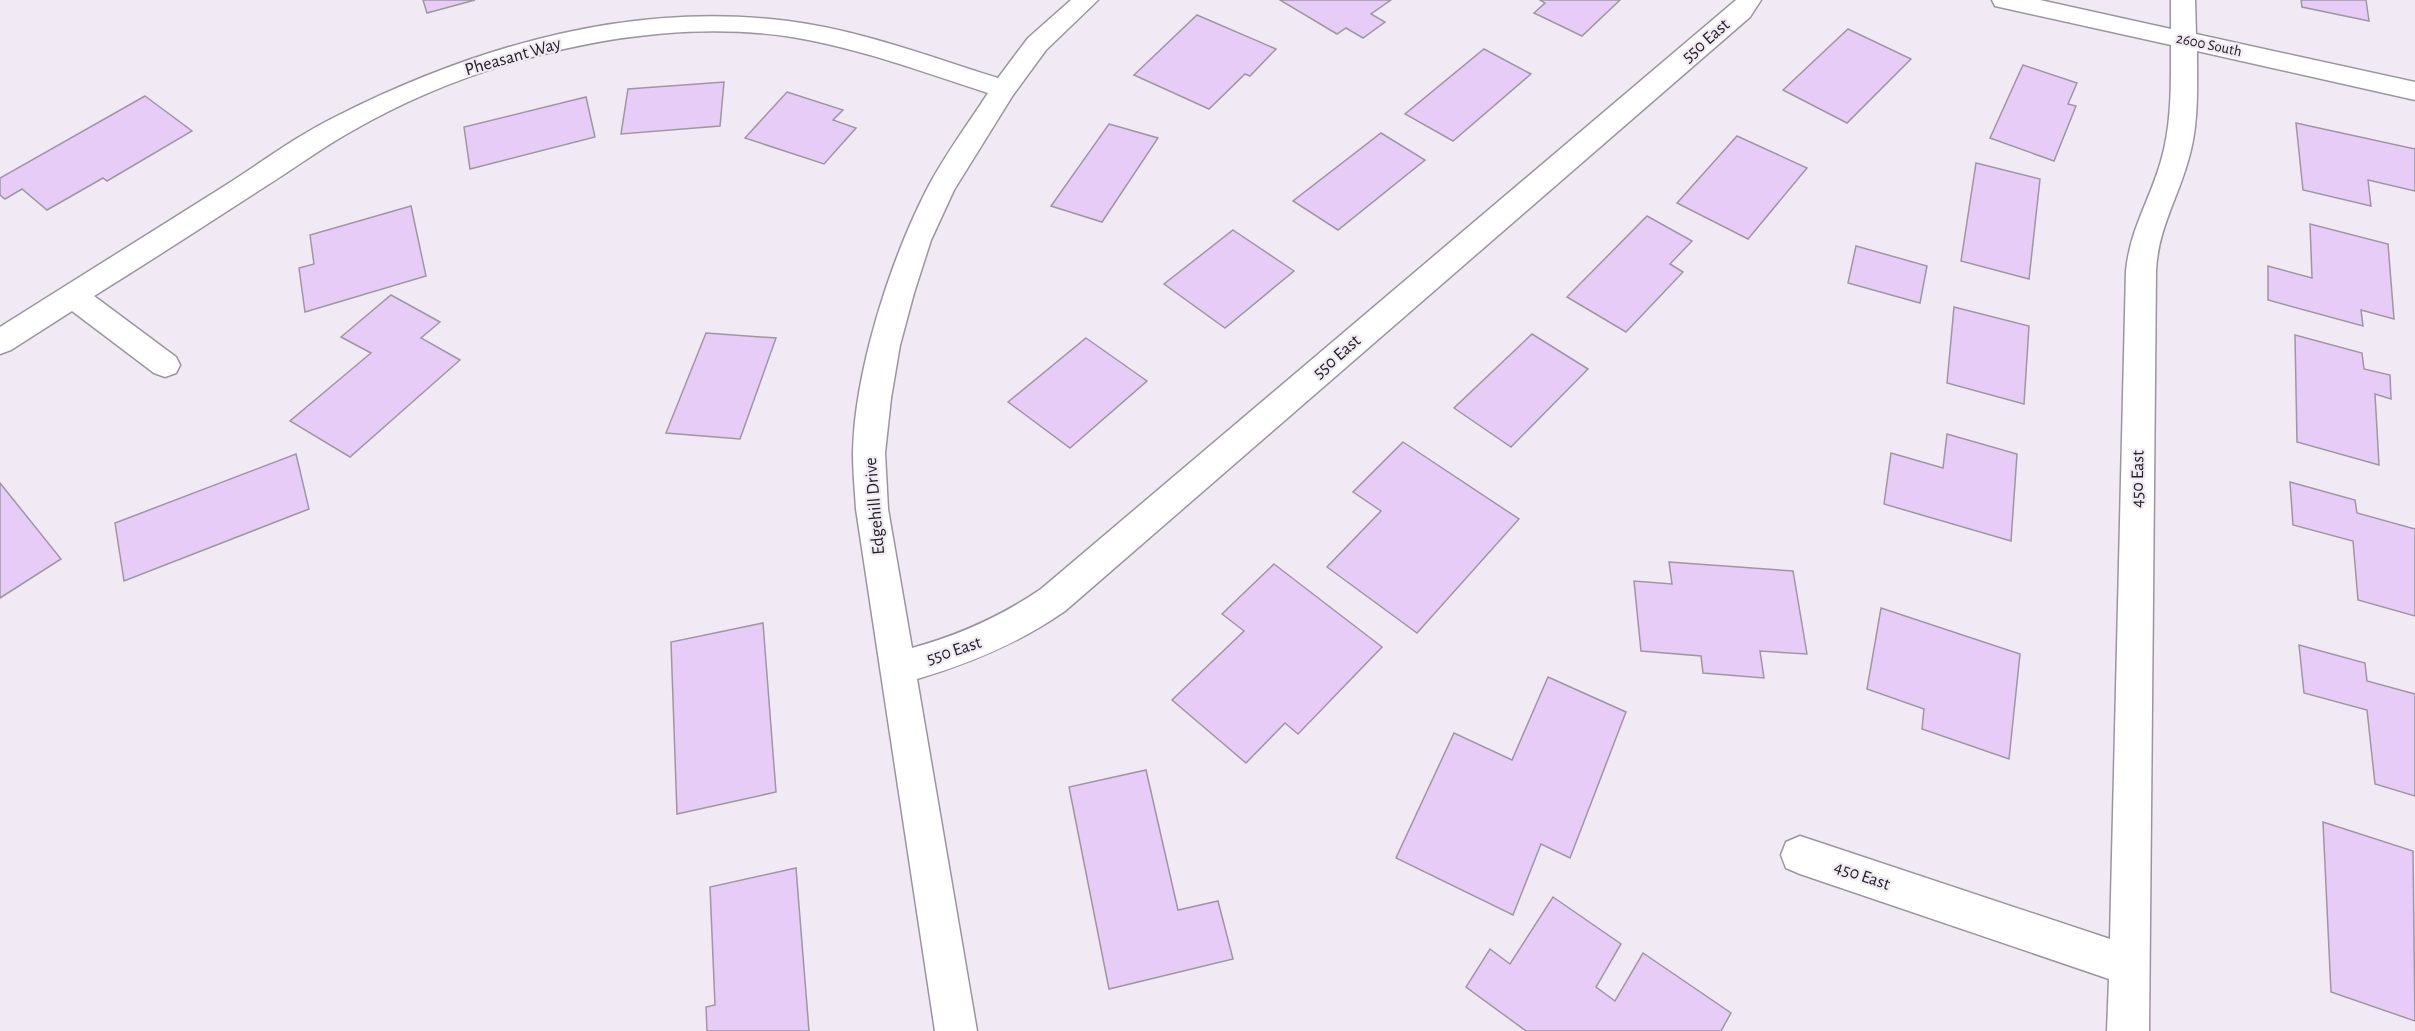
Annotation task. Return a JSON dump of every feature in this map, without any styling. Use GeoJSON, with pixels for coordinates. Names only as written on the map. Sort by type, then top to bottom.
{"type":"FeatureCollection","features":[{"type":"Feature","properties":{"kind":"street","name":"Edgehill Drive"},"geometry":{"type":"LineString","coordinates":[[956,1031],[872,509],[869,453],[877,387],[899,293],[917,240],[941,188],[1004,89],[1037,44],[1086,0]]}},
{"type":"Feature","properties":{"kind":"street","name":"550 East"},"geometry":{"type":"LineString","coordinates":[[898,668],[956,652],[990,639],[1023,622],[1053,600],[1741,11],[1749,0]]}},
{"type":"Feature","properties":{"kind":"street","name":"2600 South"},"geometry":{"type":"LineString","coordinates":[[2004,0],[2415,91]]}},
{"type":"Feature","properties":{"kind":"street","name":"450 East"},"geometry":{"type":"LineString","coordinates":[[2128,1031],[2141,271],[2143,247],[2149,225],[2172,172],[2179,146],[2183,0]]}},
{"type":"Feature","properties":{"kind":"street","name":"Pheasant Way"},"geometry":{"type":"LineString","coordinates":[[0,342],[314,141],[374,108],[448,76],[561,42],[637,29],[675,26],[713,24],[769,27],[860,44],[1004,89]]}},
{"type":"Feature","properties":{"kind":"street"},"geometry":{"type":"LineString","coordinates":[[73,296],[165,365]]}},
{"type":"Feature","properties":{"kind":"street","name":"450 East"},"geometry":{"type":"LineString","coordinates":[[1800,855],[2129,966]]}},
{"type":"Feature","properties":{"kind":"building"},"geometry":{"type":"Polygon","coordinates":[[[423,0],[475,0],[427,13],[423,0]]]}},
{"type":"Feature","properties":{"kind":"building"},"geometry":{"type":"Polygon","coordinates":[[[1280,0],[1391,0],[1371,14],[1385,22],[1363,38],[1346,28],[1337,34],[1280,0]]]}},
{"type":"Feature","properties":{"kind":"building"},"geometry":{"type":"Polygon","coordinates":[[[1540,0],[1620,0],[1582,36],[1534,13],[1545,3],[1540,0]]]}},
{"type":"Feature","properties":{"kind":"building"},"geometry":{"type":"Polygon","coordinates":[[[2301,0],[2366,0],[2369,21],[2302,7],[2301,0]]]}},
{"type":"Feature","properties":{"kind":"building"},"geometry":{"type":"Polygon","coordinates":[[[1197,15],[1276,49],[1250,76],[1245,74],[1209,109],[1134,75],[1197,15]]]}},
{"type":"Feature","properties":{"kind":"building"},"geometry":{"type":"Polygon","coordinates":[[[1848,29],[1911,59],[1847,123],[1783,90],[1848,29]]]}},
{"type":"Feature","properties":{"kind":"building"},"geometry":{"type":"Polygon","coordinates":[[[1484,49],[1531,74],[1453,141],[1405,114],[1484,49]]]}},
{"type":"Feature","properties":{"kind":"building"},"geometry":{"type":"Polygon","coordinates":[[[2023,65],[2077,83],[2068,104],[2076,106],[2054,161],[1990,138],[2023,65]]]}},
{"type":"Feature","properties":{"kind":"building"},"geometry":{"type":"Polygon","coordinates":[[[724,82],[720,126],[621,134],[628,89],[724,82]]]}},
{"type":"Feature","properties":{"kind":"building"},"geometry":{"type":"Polygon","coordinates":[[[787,92],[843,110],[833,120],[856,128],[824,164],[745,138],[787,92]]]}},
{"type":"Feature","properties":{"kind":"building"},"geometry":{"type":"Polygon","coordinates":[[[145,96],[192,131],[107,181],[103,178],[47,210],[22,189],[5,199],[0,195],[0,178],[145,96]]]}},
{"type":"Feature","properties":{"kind":"building"},"geometry":{"type":"Polygon","coordinates":[[[586,97],[595,137],[470,169],[464,127],[586,97]]]}},
{"type":"Feature","properties":{"kind":"building"},"geometry":{"type":"Polygon","coordinates":[[[2296,123],[2415,149],[2415,191],[2368,180],[2371,206],[2303,190],[2296,123]]]}},
{"type":"Feature","properties":{"kind":"building"},"geometry":{"type":"Polygon","coordinates":[[[1109,124],[1158,138],[1102,222],[1051,206],[1109,124]]]}},
{"type":"Feature","properties":{"kind":"building"},"geometry":{"type":"Polygon","coordinates":[[[1381,133],[1425,160],[1338,230],[1293,201],[1381,133]]]}},
{"type":"Feature","properties":{"kind":"building"},"geometry":{"type":"Polygon","coordinates":[[[1737,136],[1807,168],[1748,239],[1677,203],[1737,136]]]}},
{"type":"Feature","properties":{"kind":"building"},"geometry":{"type":"Polygon","coordinates":[[[1976,163],[2040,179],[2029,279],[1961,261],[1976,163]]]}},
{"type":"Feature","properties":{"kind":"building"},"geometry":{"type":"Polygon","coordinates":[[[411,206],[426,276],[305,312],[299,268],[314,264],[310,235],[411,206]]]}},
{"type":"Feature","properties":{"kind":"building"},"geometry":{"type":"Polygon","coordinates":[[[1647,216],[1692,241],[1670,264],[1683,272],[1626,332],[1567,297],[1647,216]]]}},
{"type":"Feature","properties":{"kind":"building"},"geometry":{"type":"Polygon","coordinates":[[[2310,224],[2388,244],[2394,319],[2361,310],[2363,326],[2268,300],[2268,266],[2312,278],[2310,224]]]}},
{"type":"Feature","properties":{"kind":"building"},"geometry":{"type":"Polygon","coordinates":[[[1233,230],[1294,271],[1225,328],[1164,284],[1233,230]]]}},
{"type":"Feature","properties":{"kind":"building"},"geometry":{"type":"Polygon","coordinates":[[[1856,246],[1927,266],[1920,303],[1848,283],[1856,246]]]}},
{"type":"Feature","properties":{"kind":"building"},"geometry":{"type":"Polygon","coordinates":[[[391,295],[440,322],[421,338],[460,360],[350,457],[290,421],[371,353],[341,337],[391,295]]]}},
{"type":"Feature","properties":{"kind":"building"},"geometry":{"type":"Polygon","coordinates":[[[1954,307],[2029,326],[2024,404],[1947,383],[1954,307]]]}},
{"type":"Feature","properties":{"kind":"building"},"geometry":{"type":"Polygon","coordinates":[[[706,333],[776,338],[740,439],[666,433],[706,333]]]}},
{"type":"Feature","properties":{"kind":"building"},"geometry":{"type":"Polygon","coordinates":[[[1532,334],[1588,369],[1511,447],[1454,408],[1532,334]]]}},
{"type":"Feature","properties":{"kind":"building"},"geometry":{"type":"Polygon","coordinates":[[[2295,335],[2362,353],[2364,369],[2390,375],[2391,399],[2375,394],[2379,465],[2297,442],[2295,335]]]}},
{"type":"Feature","properties":{"kind":"building"},"geometry":{"type":"Polygon","coordinates":[[[1086,338],[1147,381],[1070,448],[1008,402],[1086,338]]]}},
{"type":"Feature","properties":{"kind":"building"},"geometry":{"type":"Polygon","coordinates":[[[1947,434],[2017,454],[2011,541],[1884,504],[1891,453],[1943,468],[1947,434]]]}},
{"type":"Feature","properties":{"kind":"building"},"geometry":{"type":"Polygon","coordinates":[[[1403,442],[1519,519],[1417,633],[1327,567],[1381,511],[1353,492],[1403,442]]]}},
{"type":"Feature","properties":{"kind":"building"},"geometry":{"type":"Polygon","coordinates":[[[296,454],[309,509],[124,581],[115,523],[296,454]]]}},
{"type":"Feature","properties":{"kind":"building"},"geometry":{"type":"Polygon","coordinates":[[[2290,482],[2355,500],[2357,513],[2415,529],[2415,616],[2358,600],[2353,541],[2293,525],[2290,482]]]}},
{"type":"Feature","properties":{"kind":"building"},"geometry":{"type":"Polygon","coordinates":[[[0,483],[61,559],[0,598],[0,483]]]}},
{"type":"Feature","properties":{"kind":"building"},"geometry":{"type":"Polygon","coordinates":[[[1669,562],[1793,571],[1807,654],[1760,651],[1764,678],[1703,673],[1701,656],[1641,651],[1634,581],[1672,584],[1669,562]]]}},
{"type":"Feature","properties":{"kind":"building"},"geometry":{"type":"Polygon","coordinates":[[[1274,564],[1382,647],[1298,734],[1285,723],[1246,763],[1172,700],[1244,631],[1222,614],[1274,564]]]}},
{"type":"Feature","properties":{"kind":"building"},"geometry":{"type":"Polygon","coordinates":[[[1881,608],[2020,654],[2009,759],[1922,729],[1924,709],[1867,689],[1881,608]]]}},
{"type":"Feature","properties":{"kind":"building"},"geometry":{"type":"Polygon","coordinates":[[[763,623],[776,792],[677,814],[671,642],[763,623]]]}},
{"type":"Feature","properties":{"kind":"building"},"geometry":{"type":"Polygon","coordinates":[[[2299,645],[2365,663],[2367,681],[2415,694],[2415,796],[2375,784],[2367,710],[2304,693],[2299,645]]]}},
{"type":"Feature","properties":{"kind":"building"},"geometry":{"type":"Polygon","coordinates":[[[1548,677],[1626,712],[1570,858],[1541,844],[1513,915],[1396,858],[1454,733],[1512,760],[1548,677]]]}},
{"type":"Feature","properties":{"kind":"building"},"geometry":{"type":"Polygon","coordinates":[[[1146,770],[1178,910],[1218,901],[1233,959],[1109,989],[1069,787],[1146,770]]]}},
{"type":"Feature","properties":{"kind":"building"},"geometry":{"type":"Polygon","coordinates":[[[2323,822],[2413,851],[2415,1021],[2331,992],[2323,822]]]}},
{"type":"Feature","properties":{"kind":"building"},"geometry":{"type":"Polygon","coordinates":[[[796,868],[809,1031],[707,1031],[706,1007],[715,1005],[710,887],[796,868]]]}},
{"type":"Feature","properties":{"kind":"building"},"geometry":{"type":"Polygon","coordinates":[[[1553,897],[1621,944],[1596,987],[1615,1001],[1643,953],[1731,1013],[1721,1031],[1526,1031],[1466,987],[1490,949],[1510,964],[1553,897]]]}}]}
